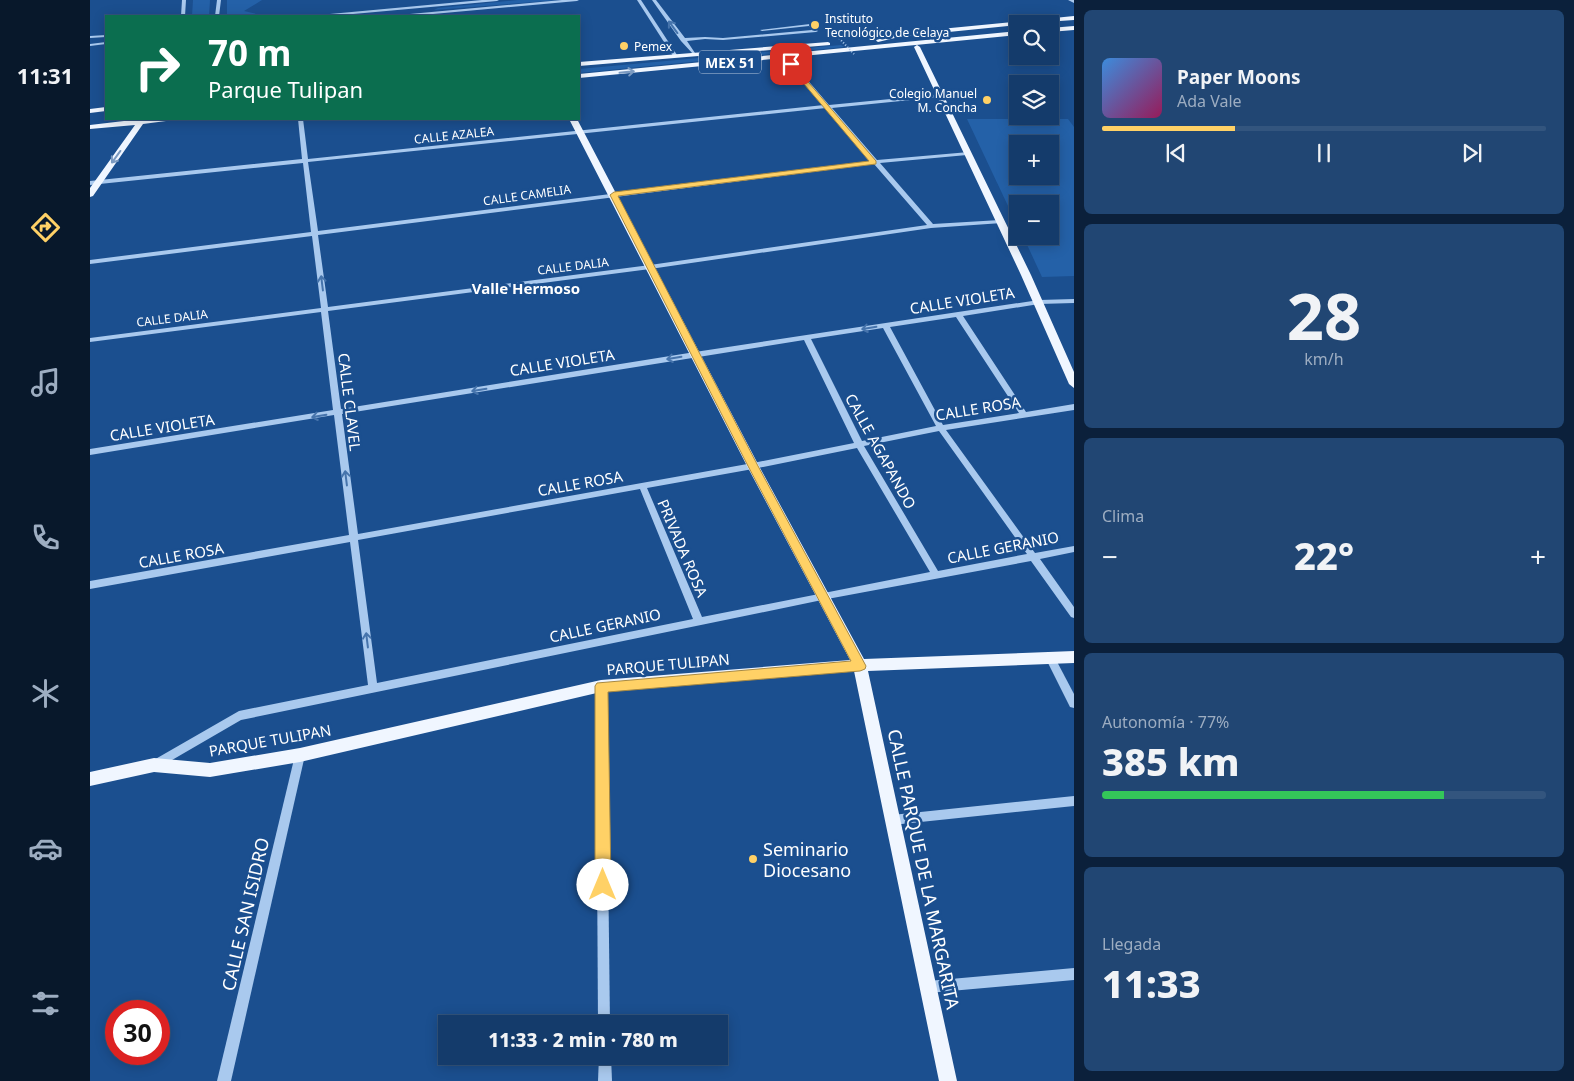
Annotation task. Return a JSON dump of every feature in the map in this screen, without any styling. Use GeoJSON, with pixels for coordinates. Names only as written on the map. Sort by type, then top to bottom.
{"type":"FeatureCollection","features":[{"type":"Feature","properties":{"kind":"main road"},"geometry":{"type":"LineString","coordinates":[[878,43],[899,35],[1074,18]]}},
{"type":"Feature","properties":{"kind":"main road"},"geometry":{"type":"LineString","coordinates":[[1059,25],[1074,24]]}},
{"type":"Feature","properties":{"kind":"main road"},"geometry":{"type":"LineString","coordinates":[[1059,29],[1074,28]]}},
{"type":"Feature","properties":{"kind":"main road","name":"MEX 51"},"geometry":{"type":"LineString","coordinates":[[580,76],[784,56],[878,43],[1009,30]]}},
{"type":"Feature","properties":{"kind":"main road","name":"MEX 51"},"geometry":{"type":"LineString","coordinates":[[580,64],[693,53],[1009,34]]}},
{"type":"Feature","properties":{"kind":"main road"},"geometry":{"type":"LineString","coordinates":[[1059,35],[1074,34]]}},
{"type":"Feature","properties":{"kind":"main road"},"geometry":{"type":"LineString","coordinates":[[878,43],[917,47],[1009,39]]}},
{"type":"Feature","properties":{"kind":"main road"},"geometry":{"type":"LineString","coordinates":[[917,47],[1038,302],[1072,375],[1074,384]]}},
{"type":"Feature","properties":{"kind":"main road"},"geometry":{"type":"LineString","coordinates":[[90,111],[105,109]]}},
{"type":"Feature","properties":{"kind":"main road"},"geometry":{"type":"LineString","coordinates":[[90,126],[154,120]]}},
{"type":"Feature","properties":{"kind":"main road","name":"CALLE PARQUE DE LA MARGARITA"},"geometry":{"type":"LineString","coordinates":[[574,120],[753,466],[860,666],[948,1081]]}},
{"type":"Feature","properties":{"kind":"main road"},"geometry":{"type":"LineString","coordinates":[[90,194],[94,182],[141,121]]}},
{"type":"Feature","properties":{"kind":"main road","name":"PARQUE TULIPAN"},"geometry":{"type":"LineString","coordinates":[[90,779],[154,765],[210,770],[300,755],[601,686],[860,666],[1074,657]]}},
{"type":"Feature","properties":{"kind":"street"},"geometry":{"type":"LineString","coordinates":[[183,15],[184,0]]}},
{"type":"Feature","properties":{"kind":"street"},"geometry":{"type":"LineString","coordinates":[[217,15],[220,0]]}},
{"type":"Feature","properties":{"kind":"street"},"geometry":{"type":"LineString","coordinates":[[425,0],[430,14]]}},
{"type":"Feature","properties":{"kind":"street"},"geometry":{"type":"LineString","coordinates":[[327,15],[380,8],[497,0]]}},
{"type":"Feature","properties":{"kind":"street"},"geometry":{"type":"LineString","coordinates":[[414,15],[577,0]]}},
{"type":"Feature","properties":{"kind":"street"},"geometry":{"type":"LineString","coordinates":[[640,0],[675,55]]}},
{"type":"Feature","properties":{"kind":"street"},"geometry":{"type":"LineString","coordinates":[[654,0],[693,53]]}},
{"type":"Feature","properties":{"kind":"street"},"geometry":{"type":"LineString","coordinates":[[1070,0],[1074,2]]}},
{"type":"Feature","properties":{"kind":"street"},"geometry":{"type":"LineString","coordinates":[[648,14],[663,13]]}},
{"type":"Feature","properties":{"kind":"street"},"geometry":{"type":"LineString","coordinates":[[683,40],[723,39],[816,31],[810,25],[715,34],[705,38]]}},
{"type":"Feature","properties":{"kind":"street"},"geometry":{"type":"LineString","coordinates":[[90,37],[105,36]]}},
{"type":"Feature","properties":{"kind":"street"},"geometry":{"type":"LineString","coordinates":[[90,45],[105,43]]}},
{"type":"Feature","properties":{"kind":"street"},"geometry":{"type":"LineString","coordinates":[[784,56],[931,226]]}},
{"type":"Feature","properties":{"kind":"street","name":"CALLE AZALEA"},"geometry":{"type":"LineString","coordinates":[[94,182],[940,95]]}},
{"type":"Feature","properties":{"kind":"street","name":"CALLE CLAVEL"},"geometry":{"type":"LineString","coordinates":[[300,120],[373,688]]}},
{"type":"Feature","properties":{"kind":"street","name":"CALLE CAMELIA"},"geometry":{"type":"LineString","coordinates":[[90,262],[874,162],[968,153]]}},
{"type":"Feature","properties":{"kind":"street","name":"CALLE DALIA"},"geometry":{"type":"LineString","coordinates":[[90,340],[650,267],[931,226],[1000,222]]}},
{"type":"Feature","properties":{"kind":"street"},"geometry":{"type":"LineString","coordinates":[[1038,302],[1074,301]]}},
{"type":"Feature","properties":{"kind":"street","name":"CALLE VIOLETA"},"geometry":{"type":"LineString","coordinates":[[90,452],[695,354],[1038,302]]}},
{"type":"Feature","properties":{"kind":"street"},"geometry":{"type":"LineString","coordinates":[[958,314],[1024,414]]}},
{"type":"Feature","properties":{"kind":"street"},"geometry":{"type":"LineString","coordinates":[[886,326],[941,428],[1074,614]]}},
{"type":"Feature","properties":{"kind":"street","name":"CALLE AGAPANDO"},"geometry":{"type":"LineString","coordinates":[[807,338],[859,444],[936,575]]}},
{"type":"Feature","properties":{"kind":"street","name":"CALLE ROSA"},"geometry":{"type":"LineString","coordinates":[[90,585],[753,466],[941,428],[1074,407]]}},
{"type":"Feature","properties":{"kind":"street","name":"PRIVADA ROSA"},"geometry":{"type":"LineString","coordinates":[[642,486],[699,622]]}},
{"type":"Feature","properties":{"kind":"street","name":"CALLE GERANIO"},"geometry":{"type":"LineString","coordinates":[[154,765],[239,716],[822,596],[1074,549]]}},
{"type":"Feature","properties":{"kind":"street"},"geometry":{"type":"LineString","coordinates":[[1052,659],[1074,704]]}},
{"type":"Feature","properties":{"kind":"street"},"geometry":{"type":"LineString","coordinates":[[601,686],[604,1015]]}},
{"type":"Feature","properties":{"kind":"street","name":"CALLE SAN ISIDRO"},"geometry":{"type":"LineString","coordinates":[[224,1081],[300,755]]}},
{"type":"Feature","properties":{"kind":"street"},"geometry":{"type":"LineString","coordinates":[[892,820],[1074,801]]}},
{"type":"Feature","properties":{"kind":"street"},"geometry":{"type":"LineString","coordinates":[[928,987],[1074,974]]}},
{"type":"Feature","properties":{"kind":"street"},"geometry":{"type":"LineString","coordinates":[[604,1065],[605,1081]]}},
{"type":"Feature","properties":{"kind":"path"},"geometry":{"type":"LineString","coordinates":[[837,36],[854,54]]}},
{"type":"Feature","properties":{"kind":"shaded area"},"geometry":{"type":"Polygon","coordinates":[[[193,0],[210,0],[209,15],[192,15],[193,0]]]}},
{"type":"Feature","properties":{"kind":"shaded area"},"geometry":{"type":"Polygon","coordinates":[[[227,0],[262,0],[244,11],[261,15],[227,15],[227,0]]]}},
{"type":"Feature","properties":{"kind":"shaded area"},"geometry":{"type":"Polygon","coordinates":[[[518,0],[559,0],[434,10],[438,8],[518,0]]]}},
{"type":"Feature","properties":{"kind":"shaded area"},"geometry":{"type":"Polygon","coordinates":[[[841,45],[844,47],[580,73],[580,69],[841,45]]]}},
{"type":"Feature","properties":{"kind":"shaded area"},"geometry":{"type":"Polygon","coordinates":[[[967,119],[1009,119],[1009,125],[1059,125],[1059,119],[1068,119],[1074,127],[1074,276],[1042,277],[1027,245],[1059,245],[1059,195],[1009,195],[1009,208],[967,119]]]}},
{"type":"Feature","properties":{"kind":"place","name":"Instituto Tecnológico de Celaya"},"geometry":{"type":"Point","coordinates":[815,25]}},
{"type":"Feature","properties":{"kind":"place","name":"Pemex"},"geometry":{"type":"Point","coordinates":[624,46]}},
{"type":"Feature","properties":{"kind":"place","name":"Colegio Manuel M. Concha"},"geometry":{"type":"Point","coordinates":[987,100]}},
{"type":"Feature","properties":{"kind":"place","name":"Seminario Diocesano"},"geometry":{"type":"Point","coordinates":[753,859]}},
{"type":"Feature","properties":{"kind":"district","name":"Valle Hermoso"},"geometry":{"type":"Point","coordinates":[526,288]}},
{"type":"Feature","properties":{"kind":"route"},"geometry":{"type":"LineString","coordinates":[[603,885],[601,686],[860,666],[753,466],[614,195],[874,162],[791,64]]}}]}
